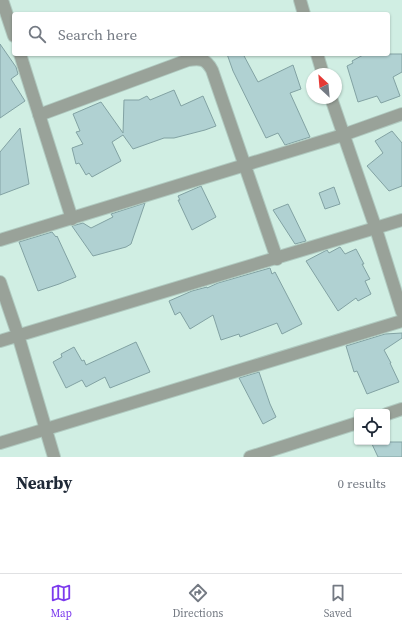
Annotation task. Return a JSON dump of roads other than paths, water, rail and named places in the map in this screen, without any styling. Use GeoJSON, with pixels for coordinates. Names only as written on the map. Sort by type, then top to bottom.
{"type":"FeatureCollection","features":[{"type":"Feature","properties":{"kind":"street"},"geometry":{"type":"LineString","coordinates":[[2,0],[12,30]]}},
{"type":"Feature","properties":{"kind":"street"},"geometry":{"type":"LineString","coordinates":[[300,0],[303,12]]}},
{"type":"Feature","properties":{"kind":"street"},"geometry":{"type":"LineString","coordinates":[[21,56],[72,218]]}},
{"type":"Feature","properties":{"kind":"street"},"geometry":{"type":"LineString","coordinates":[[318,56],[321,68]]}},
{"type":"Feature","properties":{"kind":"street"},"geometry":{"type":"LineString","coordinates":[[39,115],[188,60],[202,59],[209,63],[277,259]]}},
{"type":"Feature","properties":{"kind":"street"},"geometry":{"type":"LineString","coordinates":[[333,104],[376,229],[402,312]]}},
{"type":"Feature","properties":{"kind":"street"},"geometry":{"type":"LineString","coordinates":[[0,240],[343,135],[402,114]]}},
{"type":"Feature","properties":{"kind":"street"},"geometry":{"type":"LineString","coordinates":[[0,341],[277,259],[402,220]]}},
{"type":"Feature","properties":{"kind":"street"},"geometry":{"type":"LineString","coordinates":[[0,282],[18,335],[54,457]]}},
{"type":"Feature","properties":{"kind":"street"},"geometry":{"type":"LineString","coordinates":[[0,443],[402,320]]}},
{"type":"Feature","properties":{"kind":"street"},"geometry":{"type":"LineString","coordinates":[[390,413],[402,409]]}},
{"type":"Feature","properties":{"kind":"street"},"geometry":{"type":"LineString","coordinates":[[250,457],[354,424]]}}]}
